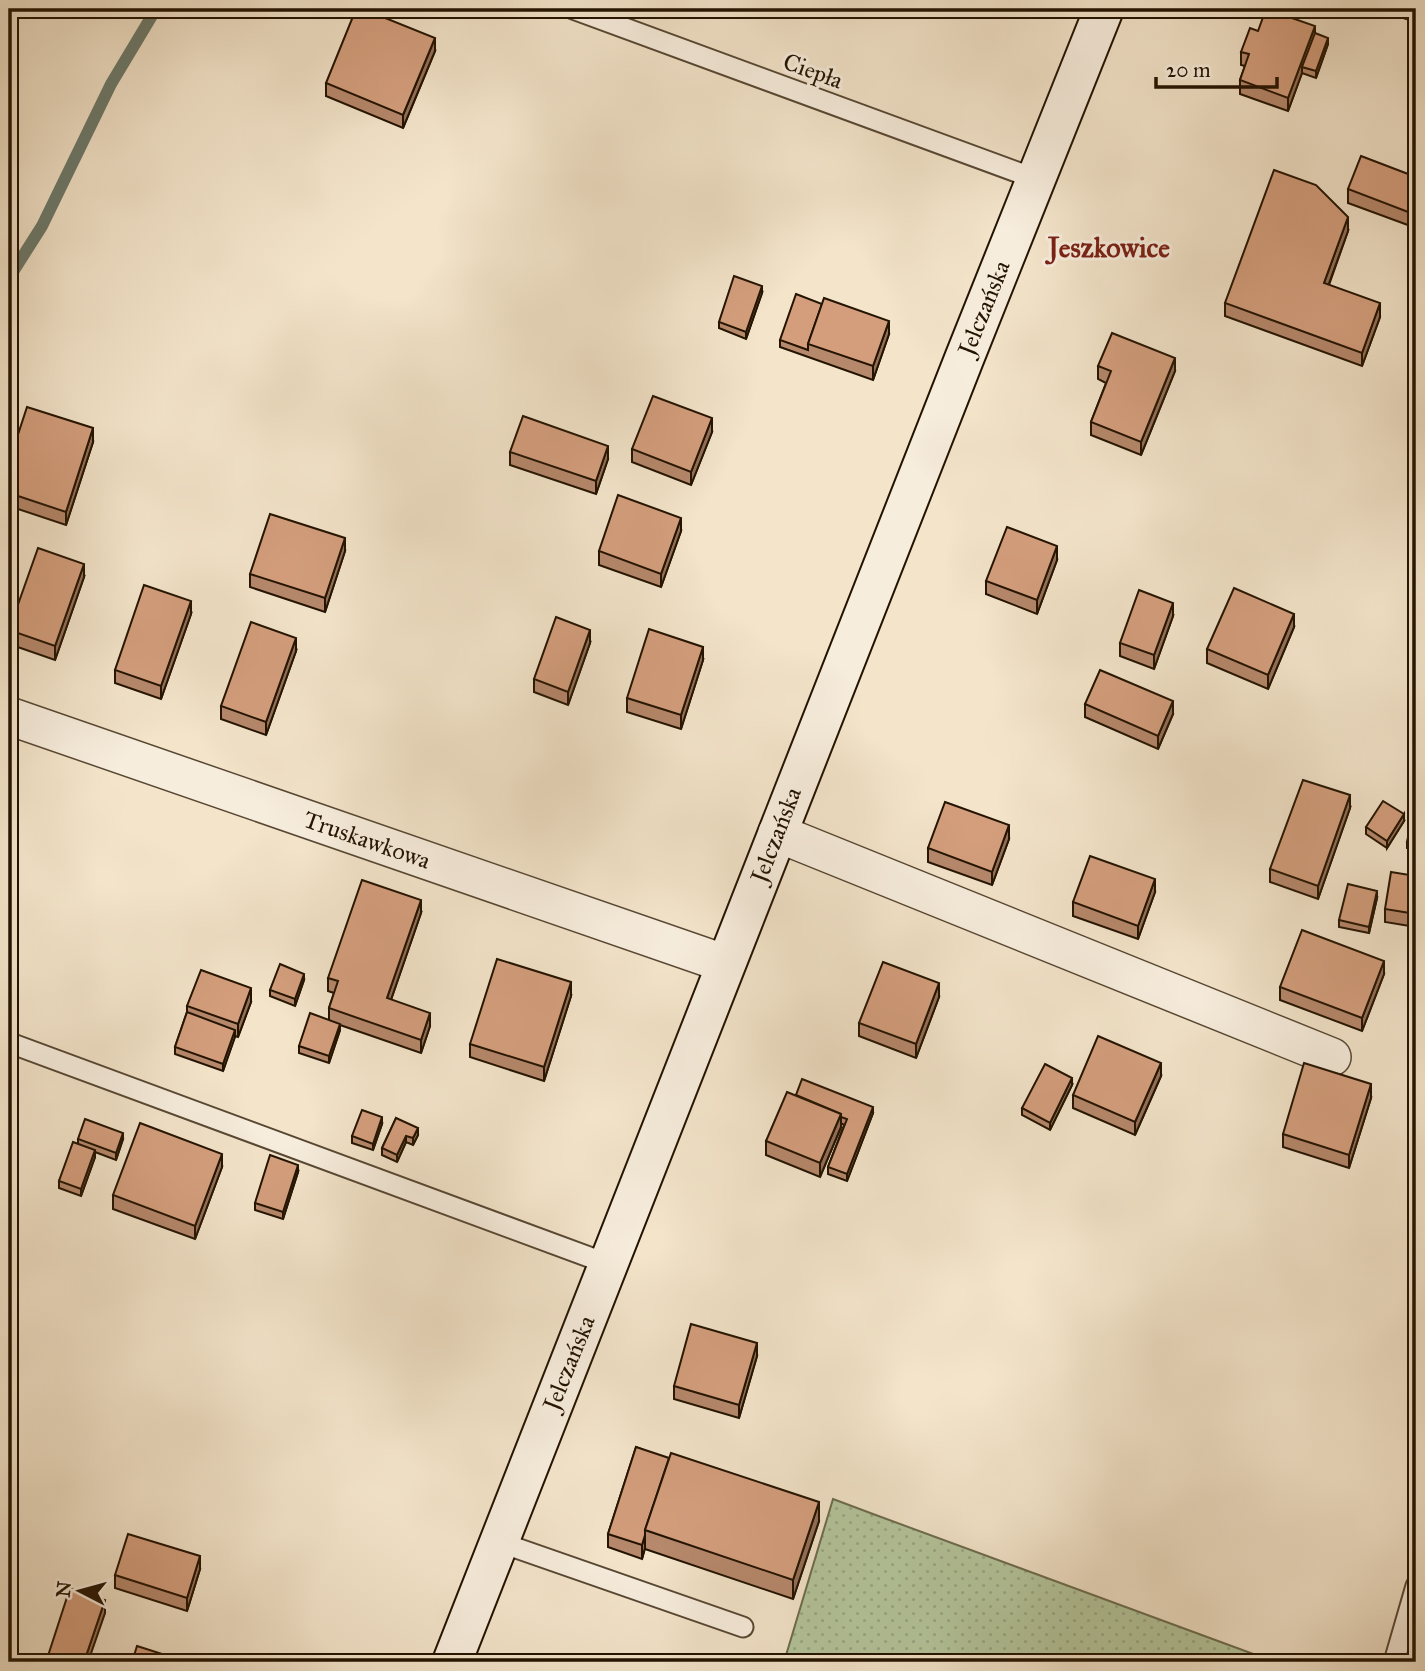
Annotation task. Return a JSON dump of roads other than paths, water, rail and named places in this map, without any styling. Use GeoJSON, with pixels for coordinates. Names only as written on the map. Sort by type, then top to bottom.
{"type":"FeatureCollection","features":[{"type":"Feature","properties":{"kind":"main road","name":"Jelczańska"},"geometry":{"type":"LineString","coordinates":[[452,1662],[777,832],[1104,9]]}},
{"type":"Feature","properties":{"kind":"street","name":"Truskawkowa"},"geometry":{"type":"LineString","coordinates":[[9,716],[726,964]]}},
{"type":"Feature","properties":{"kind":"street"},"geometry":{"type":"LineString","coordinates":[[777,832],[1332,1057]]}},
{"type":"Feature","properties":{"kind":"lane","name":"Ciepła"},"geometry":{"type":"LineString","coordinates":[[573,9],[1036,179]]}},
{"type":"Feature","properties":{"kind":"lane"},"geometry":{"type":"LineString","coordinates":[[10,1043],[608,1264]]}},
{"type":"Feature","properties":{"kind":"lane"},"geometry":{"type":"LineString","coordinates":[[499,1542],[743,1627]]}},
{"type":"Feature","properties":{"kind":"lane"},"geometry":{"type":"LineString","coordinates":[[1394,1662],[1416,1586]]}},
{"type":"Feature","properties":{"kind":"waterway"},"geometry":{"type":"LineString","coordinates":[[9,278],[42,226],[111,84],[156,9]]}},
{"type":"Feature","properties":{"kind":"district","name":"Jeszkowice"},"geometry":{"type":"Point","coordinates":[1109,247]}}]}
